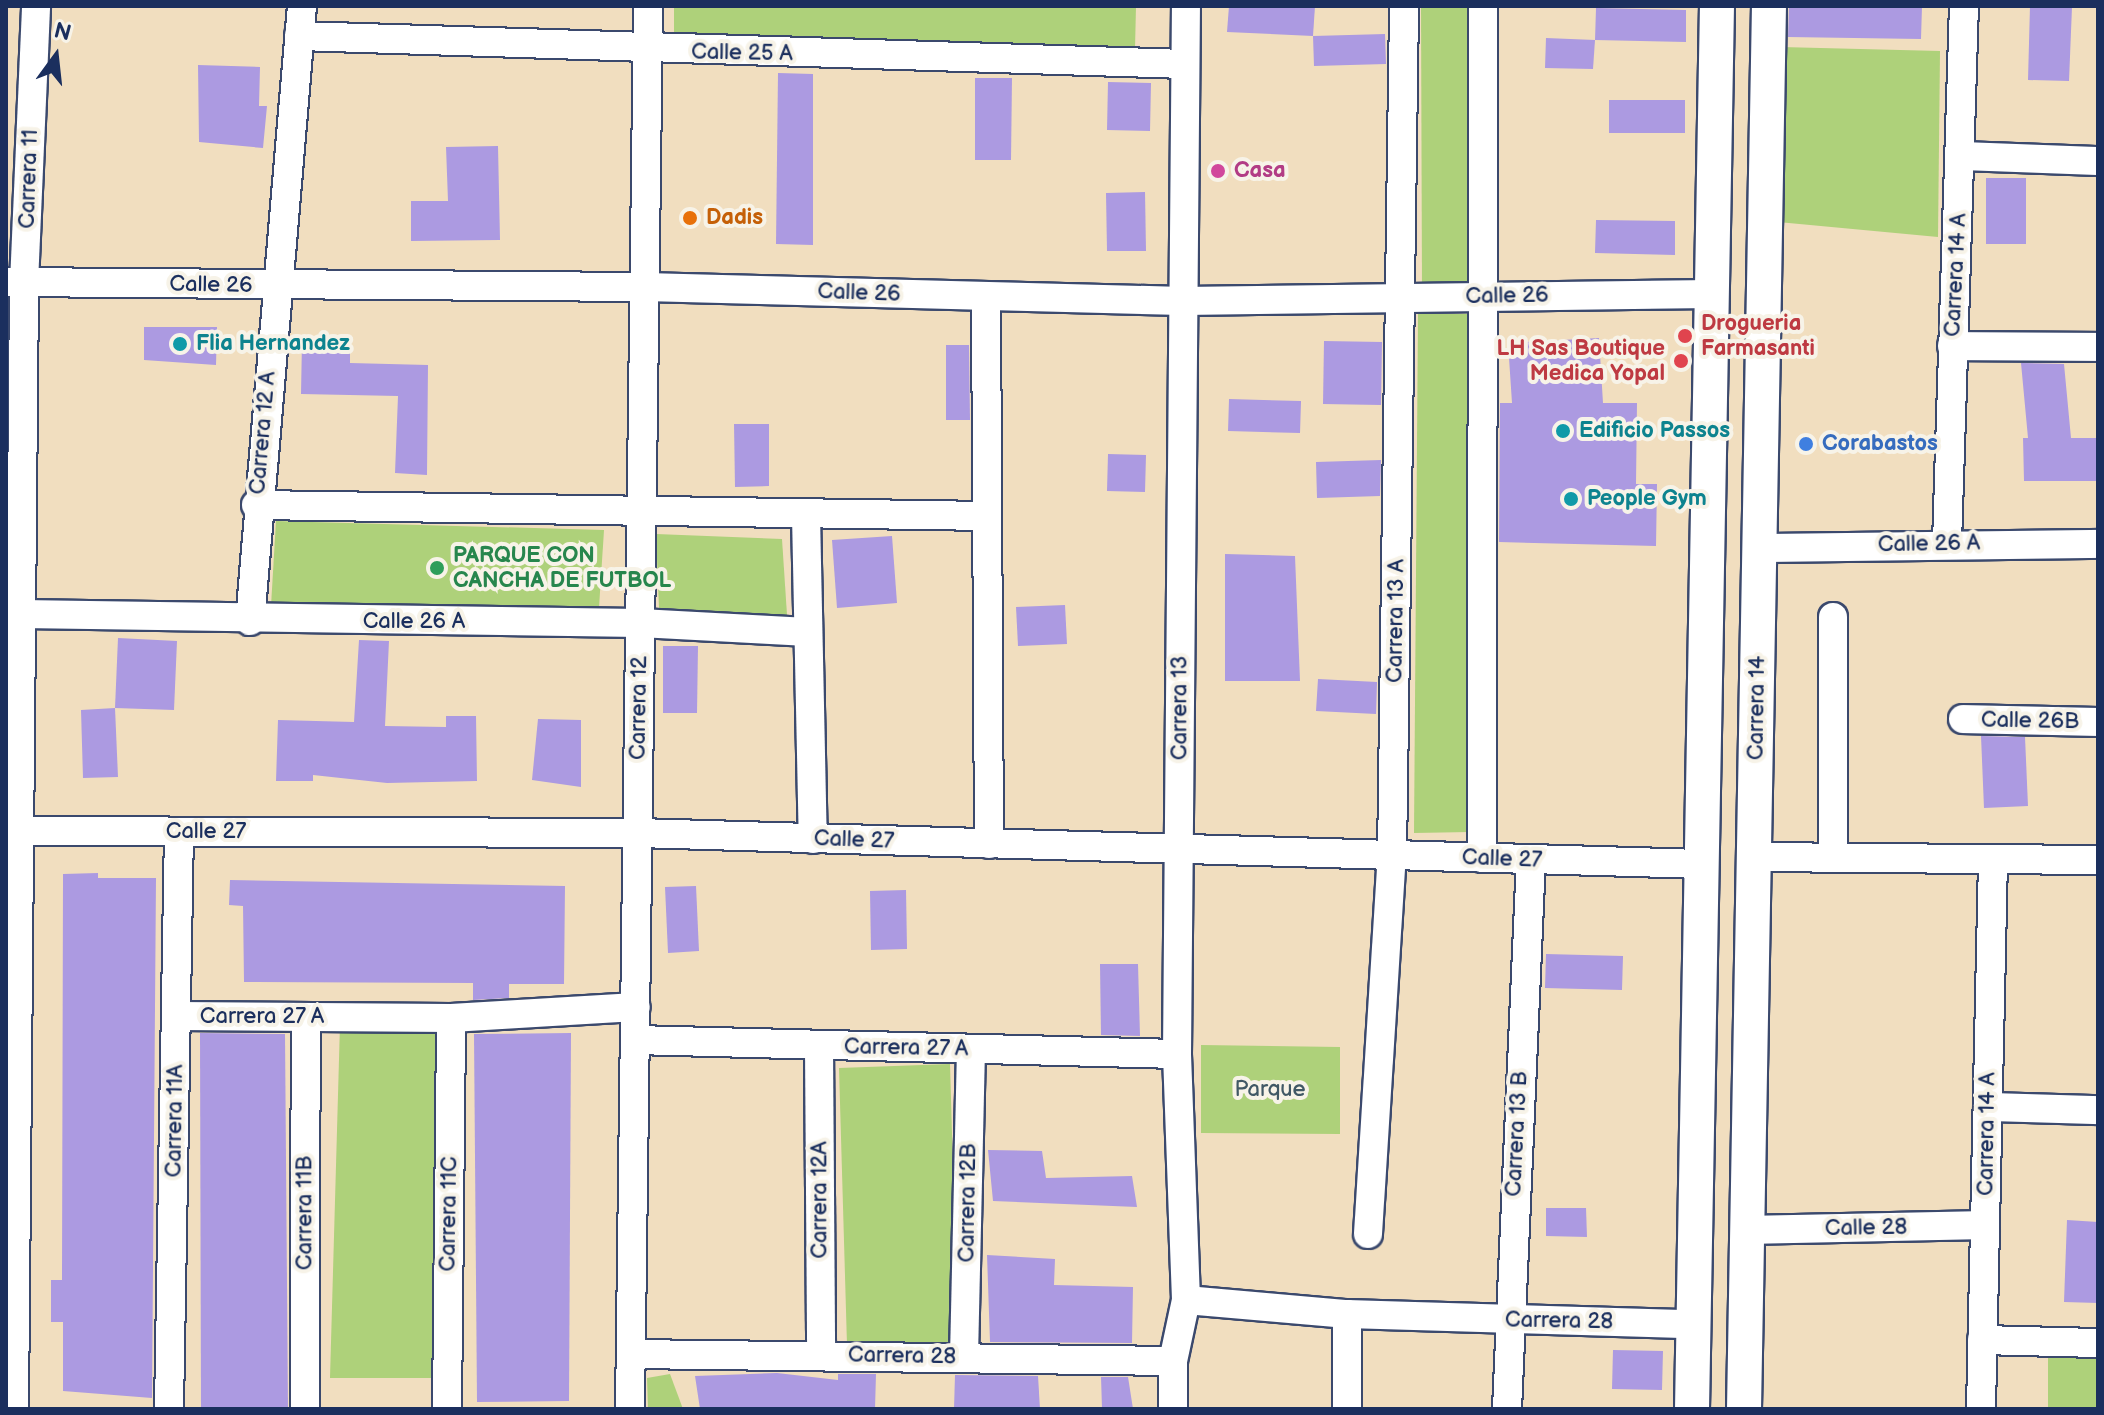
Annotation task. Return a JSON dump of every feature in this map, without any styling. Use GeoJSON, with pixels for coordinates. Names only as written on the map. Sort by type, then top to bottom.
{"type":"FeatureCollection","features":[{"type":"Feature","properties":{"kind":"street","name":"Carrera 11"},"geometry":{"type":"LineString","coordinates":[[14,1409],[13,831],[21,614],[15,282],[36,6]]}},
{"type":"Feature","properties":{"kind":"street","name":"Carrera 12 A"},"geometry":{"type":"LineString","coordinates":[[250,621],[256,505],[302,6]]}},
{"type":"Feature","properties":{"kind":"street","name":"Carrera 12"},"geometry":{"type":"LineString","coordinates":[[630,1409],[648,6]]}},
{"type":"Feature","properties":{"kind":"street","name":"Carrera 13"},"geometry":{"type":"LineString","coordinates":[[1173,1409],[1173,1361],[1186,1300],[1177,1054],[1186,6]]}},
{"type":"Feature","properties":{"kind":"street","name":"Carrera 13 A"},"geometry":{"type":"LineString","coordinates":[[1368,1234],[1392,856],[1404,6]]}},
{"type":"Feature","properties":{"kind":"street"},"geometry":{"type":"LineString","coordinates":[[1482,858],[1483,6]]}},
{"type":"Feature","properties":{"kind":"street"},"geometry":{"type":"LineString","coordinates":[[1692,1409],[1717,6]]}},
{"type":"Feature","properties":{"kind":"street","name":"Carrera 14"},"geometry":{"type":"LineString","coordinates":[[1744,1409],[1769,6]]}},
{"type":"Feature","properties":{"kind":"street","name":"Carrera 14 A"},"geometry":{"type":"LineString","coordinates":[[1947,543],[1952,346],[1963,156],[1964,6]]}},
{"type":"Feature","properties":{"kind":"street","name":"Calle 25 A"},"geometry":{"type":"LineString","coordinates":[[299,36],[648,50],[1185,64]]}},
{"type":"Feature","properties":{"kind":"street"},"geometry":{"type":"LineString","coordinates":[[1963,156],[2098,161]]}},
{"type":"Feature","properties":{"kind":"street","name":"Calle 26"},"geometry":{"type":"LineString","coordinates":[[15,282],[645,287],[1183,301],[1712,294]]}},
{"type":"Feature","properties":{"kind":"street"},"geometry":{"type":"LineString","coordinates":[[986,297],[989,844]]}},
{"type":"Feature","properties":{"kind":"street"},"geometry":{"type":"LineString","coordinates":[[1952,346],[2098,347]]}},
{"type":"Feature","properties":{"kind":"street"},"geometry":{"type":"LineString","coordinates":[[256,505],[986,516]]}},
{"type":"Feature","properties":{"kind":"street"},"geometry":{"type":"LineString","coordinates":[[806,515],[813,839]]}},
{"type":"Feature","properties":{"kind":"street","name":"Calle 26 A"},"geometry":{"type":"LineString","coordinates":[[1760,548],[1947,543],[2098,544]]}},
{"type":"Feature","properties":{"kind":"street","name":"Calle 26 A"},"geometry":{"type":"LineString","coordinates":[[21,614],[250,621],[640,623],[808,632]]}},
{"type":"Feature","properties":{"kind":"street"},"geometry":{"type":"LineString","coordinates":[[1833,617],[1833,858]]}},
{"type":"Feature","properties":{"kind":"street","name":"Calle 26B"},"geometry":{"type":"LineString","coordinates":[[1963,719],[2098,722]]}},
{"type":"Feature","properties":{"kind":"street","name":"Calle 27"},"geometry":{"type":"LineString","coordinates":[[13,831],[638,833],[1702,864]]}},
{"type":"Feature","properties":{"kind":"street","name":"Carrera 11A"},"geometry":{"type":"LineString","coordinates":[[169,1409],[179,832]]}},
{"type":"Feature","properties":{"kind":"street"},"geometry":{"type":"LineString","coordinates":[[1754,857],[2098,860]]}},
{"type":"Feature","properties":{"kind":"street","name":"Carrera 14 A"},"geometry":{"type":"LineString","coordinates":[[1981,1409],[1993,859]]}},
{"type":"Feature","properties":{"kind":"street","name":"Carrera 13 B"},"geometry":{"type":"LineString","coordinates":[[1507,1409],[1507,1320],[1531,860]]}},
{"type":"Feature","properties":{"kind":"street","name":"Carrera 27 A"},"geometry":{"type":"LineString","coordinates":[[177,1016],[451,1018],[636,1007]]}},
{"type":"Feature","properties":{"kind":"street","name":"Carrera 11B"},"geometry":{"type":"LineString","coordinates":[[305,1409],[306,1017]]}},
{"type":"Feature","properties":{"kind":"street","name":"Carrera 11C"},"geometry":{"type":"LineString","coordinates":[[447,1409],[451,1018]]}},
{"type":"Feature","properties":{"kind":"street","name":"Carrera 27 A"},"geometry":{"type":"LineString","coordinates":[[635,1040],[1177,1054]]}},
{"type":"Feature","properties":{"kind":"street","name":"Carrera 12A"},"geometry":{"type":"LineString","coordinates":[[819,1047],[821,1354]]}},
{"type":"Feature","properties":{"kind":"street","name":"Carrera 12B"},"geometry":{"type":"LineString","coordinates":[[964,1357],[971,1050]]}},
{"type":"Feature","properties":{"kind":"street"},"geometry":{"type":"LineString","coordinates":[[1988,1107],[2098,1110]]}},
{"type":"Feature","properties":{"kind":"street","name":"Calle 28"},"geometry":{"type":"LineString","coordinates":[[1747,1230],[1985,1225]]}},
{"type":"Feature","properties":{"kind":"street","name":"Carrera 28"},"geometry":{"type":"LineString","coordinates":[[1186,1300],[1347,1314],[1694,1324]]}},
{"type":"Feature","properties":{"kind":"street"},"geometry":{"type":"LineString","coordinates":[[1347,1314],[1347,1409]]}},
{"type":"Feature","properties":{"kind":"street"},"geometry":{"type":"LineString","coordinates":[[1982,1340],[2098,1343]]}},
{"type":"Feature","properties":{"kind":"street","name":"Carrera 28"},"geometry":{"type":"LineString","coordinates":[[631,1354],[821,1354],[1173,1361]]}},
{"type":"Feature","properties":{"kind":"green space"},"geometry":{"type":"Polygon","coordinates":[[[674,6],[1136,6],[1135,49],[674,38],[674,6]]]}},
{"type":"Feature","properties":{"kind":"green space"},"geometry":{"type":"Polygon","coordinates":[[[1421,6],[1476,6],[1479,285],[1422,287],[1421,6]]]}},
{"type":"Feature","properties":{"kind":"green space"},"geometry":{"type":"Polygon","coordinates":[[[1781,47],[1940,51],[1938,237],[1777,222],[1781,47]]]}},
{"type":"Feature","properties":{"kind":"green space"},"geometry":{"type":"Polygon","coordinates":[[[1418,314],[1473,314],[1470,832],[1414,833],[1418,314]]]}},
{"type":"Feature","properties":{"kind":"green space","name":"PARQUE CON CANCHA DE FUTBOL"},"geometry":{"type":"Polygon","coordinates":[[[276,521],[604,530],[599,608],[271,606],[276,521]]]}},
{"type":"Feature","properties":{"kind":"green space"},"geometry":{"type":"Polygon","coordinates":[[[656,534],[782,539],[787,615],[659,608],[656,534]]]}},
{"type":"Feature","properties":{"kind":"green space"},"geometry":{"type":"Polygon","coordinates":[[[439,1022],[435,1378],[330,1378],[340,1024],[439,1022]]]}},
{"type":"Feature","properties":{"kind":"green space","name":"Parque"},"geometry":{"type":"Polygon","coordinates":[[[1201,1045],[1340,1047],[1340,1134],[1201,1133],[1201,1045]]]}},
{"type":"Feature","properties":{"kind":"green space"},"geometry":{"type":"Polygon","coordinates":[[[950,1064],[958,1343],[847,1345],[839,1068],[950,1064]]]}},
{"type":"Feature","properties":{"kind":"green space"},"geometry":{"type":"Polygon","coordinates":[[[2048,1352],[2098,1352],[2098,1409],[2048,1409],[2048,1352]]]}},
{"type":"Feature","properties":{"kind":"green space"},"geometry":{"type":"Polygon","coordinates":[[[670,1374],[683,1409],[648,1409],[647,1378],[670,1374]]]}},
{"type":"Feature","properties":{"kind":"building"},"geometry":{"type":"Polygon","coordinates":[[[1229,6],[1315,6],[1313,36],[1227,32],[1229,6]]]}},
{"type":"Feature","properties":{"kind":"building"},"geometry":{"type":"Polygon","coordinates":[[[1789,6],[1922,6],[1921,39],[1788,37],[1789,6]]]}},
{"type":"Feature","properties":{"kind":"building"},"geometry":{"type":"Polygon","coordinates":[[[2030,6],[2072,7],[2069,81],[2028,80],[2030,6]]]}},
{"type":"Feature","properties":{"kind":"building"},"geometry":{"type":"Polygon","coordinates":[[[1596,8],[1686,10],[1686,42],[1595,40],[1596,8]]]}},
{"type":"Feature","properties":{"kind":"building"},"geometry":{"type":"Polygon","coordinates":[[[1385,34],[1386,64],[1314,66],[1313,36],[1385,34]]]}},
{"type":"Feature","properties":{"kind":"building"},"geometry":{"type":"Polygon","coordinates":[[[1546,38],[1595,40],[1593,69],[1545,68],[1546,38]]]}},
{"type":"Feature","properties":{"kind":"building"},"geometry":{"type":"Polygon","coordinates":[[[198,65],[260,67],[259,106],[267,106],[263,148],[199,142],[198,65]]]}},
{"type":"Feature","properties":{"kind":"building"},"geometry":{"type":"Polygon","coordinates":[[[778,73],[813,74],[813,245],[776,244],[778,73]]]}},
{"type":"Feature","properties":{"kind":"building"},"geometry":{"type":"Polygon","coordinates":[[[975,78],[1012,78],[1011,160],[975,160],[975,78]]]}},
{"type":"Feature","properties":{"kind":"building"},"geometry":{"type":"Polygon","coordinates":[[[1108,82],[1151,83],[1150,131],[1107,130],[1108,82]]]}},
{"type":"Feature","properties":{"kind":"building"},"geometry":{"type":"Polygon","coordinates":[[[1609,100],[1685,100],[1685,133],[1609,133],[1609,100]]]}},
{"type":"Feature","properties":{"kind":"building"},"geometry":{"type":"Polygon","coordinates":[[[498,146],[500,240],[411,241],[411,201],[448,201],[446,147],[498,146]]]}},
{"type":"Feature","properties":{"kind":"building"},"geometry":{"type":"Polygon","coordinates":[[[1986,178],[2026,178],[2026,244],[1986,244],[1986,178]]]}},
{"type":"Feature","properties":{"kind":"building"},"geometry":{"type":"Polygon","coordinates":[[[1145,192],[1146,251],[1107,251],[1106,193],[1145,192]]]}},
{"type":"Feature","properties":{"kind":"building"},"geometry":{"type":"Polygon","coordinates":[[[1596,220],[1675,221],[1675,255],[1595,253],[1596,220]]]}},
{"type":"Feature","properties":{"kind":"building","name":"Flia Hernandez"},"geometry":{"type":"Polygon","coordinates":[[[144,327],[217,327],[216,365],[144,360],[144,327]]]}},
{"type":"Feature","properties":{"kind":"building"},"geometry":{"type":"Polygon","coordinates":[[[1599,338],[1603,403],[1637,403],[1636,484],[1657,484],[1656,546],[1499,542],[1500,403],[1512,403],[1508,343],[1599,338]]]}},
{"type":"Feature","properties":{"kind":"building"},"geometry":{"type":"Polygon","coordinates":[[[302,341],[350,341],[350,363],[428,365],[427,475],[395,473],[398,396],[301,394],[302,341]]]}},
{"type":"Feature","properties":{"kind":"building"},"geometry":{"type":"Polygon","coordinates":[[[1324,341],[1382,342],[1381,405],[1323,404],[1324,341]]]}},
{"type":"Feature","properties":{"kind":"building"},"geometry":{"type":"Polygon","coordinates":[[[946,345],[969,345],[970,420],[946,420],[946,345]]]}},
{"type":"Feature","properties":{"kind":"building"},"geometry":{"type":"Polygon","coordinates":[[[2021,363],[2064,364],[2071,438],[2096,438],[2096,481],[2024,481],[2023,438],[2028,438],[2021,363]]]}},
{"type":"Feature","properties":{"kind":"building"},"geometry":{"type":"Polygon","coordinates":[[[1229,399],[1301,401],[1300,433],[1228,431],[1229,399]]]}},
{"type":"Feature","properties":{"kind":"building"},"geometry":{"type":"Polygon","coordinates":[[[734,424],[769,424],[769,486],[735,487],[734,424]]]}},
{"type":"Feature","properties":{"kind":"building"},"geometry":{"type":"Polygon","coordinates":[[[1108,454],[1146,455],[1145,492],[1107,491],[1108,454]]]}},
{"type":"Feature","properties":{"kind":"building"},"geometry":{"type":"Polygon","coordinates":[[[1381,460],[1380,496],[1317,498],[1316,462],[1381,460]]]}},
{"type":"Feature","properties":{"kind":"building"},"geometry":{"type":"Polygon","coordinates":[[[892,536],[897,603],[837,608],[832,540],[892,536]]]}},
{"type":"Feature","properties":{"kind":"building"},"geometry":{"type":"Polygon","coordinates":[[[1225,554],[1295,556],[1300,681],[1225,681],[1225,554]]]}},
{"type":"Feature","properties":{"kind":"building"},"geometry":{"type":"Polygon","coordinates":[[[1065,605],[1067,644],[1018,646],[1016,607],[1065,605]]]}},
{"type":"Feature","properties":{"kind":"building"},"geometry":{"type":"Polygon","coordinates":[[[118,638],[177,641],[174,710],[115,708],[118,638]]]}},
{"type":"Feature","properties":{"kind":"building"},"geometry":{"type":"Polygon","coordinates":[[[359,640],[389,641],[385,726],[446,727],[446,716],[476,716],[477,781],[387,783],[313,775],[313,781],[276,781],[278,720],[354,722],[359,640]]]}},
{"type":"Feature","properties":{"kind":"building"},"geometry":{"type":"Polygon","coordinates":[[[663,646],[698,646],[697,713],[663,713],[663,646]]]}},
{"type":"Feature","properties":{"kind":"building"},"geometry":{"type":"Polygon","coordinates":[[[1318,679],[1377,682],[1376,714],[1316,711],[1318,679]]]}},
{"type":"Feature","properties":{"kind":"building"},"geometry":{"type":"Polygon","coordinates":[[[115,708],[118,777],[83,778],[81,710],[115,708]]]}},
{"type":"Feature","properties":{"kind":"building"},"geometry":{"type":"Polygon","coordinates":[[[538,719],[581,720],[581,787],[532,780],[538,719]]]}},
{"type":"Feature","properties":{"kind":"building"},"geometry":{"type":"Polygon","coordinates":[[[1981,736],[2025,737],[2028,806],[1984,808],[1981,736]]]}},
{"type":"Feature","properties":{"kind":"building"},"geometry":{"type":"Polygon","coordinates":[[[98,873],[98,878],[156,878],[152,1398],[63,1391],[63,1322],[51,1322],[51,1280],[62,1280],[63,874],[98,873]]]}},
{"type":"Feature","properties":{"kind":"building"},"geometry":{"type":"Polygon","coordinates":[[[230,880],[565,886],[564,984],[509,984],[509,998],[473,1000],[473,983],[244,982],[243,906],[229,905],[230,880]]]}},
{"type":"Feature","properties":{"kind":"building"},"geometry":{"type":"Polygon","coordinates":[[[696,886],[699,951],[668,953],[665,887],[696,886]]]}},
{"type":"Feature","properties":{"kind":"building"},"geometry":{"type":"Polygon","coordinates":[[[906,890],[907,949],[871,950],[870,891],[906,890]]]}},
{"type":"Feature","properties":{"kind":"building"},"geometry":{"type":"Polygon","coordinates":[[[1546,954],[1623,956],[1622,990],[1545,988],[1546,954]]]}},
{"type":"Feature","properties":{"kind":"building"},"geometry":{"type":"Polygon","coordinates":[[[1100,964],[1138,964],[1140,1036],[1101,1035],[1100,964]]]}},
{"type":"Feature","properties":{"kind":"building"},"geometry":{"type":"Polygon","coordinates":[[[200,1033],[285,1034],[288,1409],[201,1409],[200,1033]]]}},
{"type":"Feature","properties":{"kind":"building"},"geometry":{"type":"Polygon","coordinates":[[[571,1033],[569,1401],[477,1402],[474,1034],[571,1033]]]}},
{"type":"Feature","properties":{"kind":"building"},"geometry":{"type":"Polygon","coordinates":[[[988,1150],[1042,1151],[1046,1178],[1132,1176],[1137,1207],[993,1201],[988,1150]]]}},
{"type":"Feature","properties":{"kind":"building"},"geometry":{"type":"Polygon","coordinates":[[[1546,1208],[1586,1208],[1587,1237],[1546,1236],[1546,1208]]]}},
{"type":"Feature","properties":{"kind":"building"},"geometry":{"type":"Polygon","coordinates":[[[2067,1220],[2098,1222],[2098,1303],[2064,1302],[2067,1220]]]}},
{"type":"Feature","properties":{"kind":"building"},"geometry":{"type":"Polygon","coordinates":[[[987,1255],[1055,1259],[1054,1285],[1133,1287],[1132,1343],[990,1342],[987,1255]]]}},
{"type":"Feature","properties":{"kind":"building"},"geometry":{"type":"Polygon","coordinates":[[[1613,1350],[1663,1351],[1662,1390],[1612,1389],[1613,1350]]]}},
{"type":"Feature","properties":{"kind":"building"},"geometry":{"type":"Polygon","coordinates":[[[777,1373],[838,1380],[838,1374],[876,1374],[875,1409],[700,1409],[695,1376],[777,1373]]]}},
{"type":"Feature","properties":{"kind":"building"},"geometry":{"type":"Polygon","coordinates":[[[955,1375],[1038,1376],[1040,1409],[954,1409],[955,1375]]]}},
{"type":"Feature","properties":{"kind":"building"},"geometry":{"type":"Polygon","coordinates":[[[1101,1377],[1128,1377],[1133,1409],[1102,1409],[1101,1377]]]}},
{"type":"Feature","properties":{"kind":"place","name":"Casa"},"geometry":{"type":"Point","coordinates":[1218,171]}},
{"type":"Feature","properties":{"kind":"place","name":"Dadis"},"geometry":{"type":"Point","coordinates":[690,218]}},
{"type":"Feature","properties":{"kind":"place","name":"Drogueria Farmasanti"},"geometry":{"type":"Point","coordinates":[1685,336]}},
{"type":"Feature","properties":{"kind":"place","name":"Flia Hernandez"},"geometry":{"type":"Point","coordinates":[180,344]}},
{"type":"Feature","properties":{"kind":"place","name":"LH Sas Boutique Medica Yopal"},"geometry":{"type":"Point","coordinates":[1681,361]}},
{"type":"Feature","properties":{"kind":"place","name":"Edificio Passos"},"geometry":{"type":"Point","coordinates":[1563,431]}},
{"type":"Feature","properties":{"kind":"place","name":"Corabastos"},"geometry":{"type":"Point","coordinates":[1806,444]}},
{"type":"Feature","properties":{"kind":"place","name":"People Gym"},"geometry":{"type":"Point","coordinates":[1571,499]}},
{"type":"Feature","properties":{"kind":"place","name":"PARQUE CON CANCHA DE FUTBOL"},"geometry":{"type":"Point","coordinates":[437,568]}}]}
